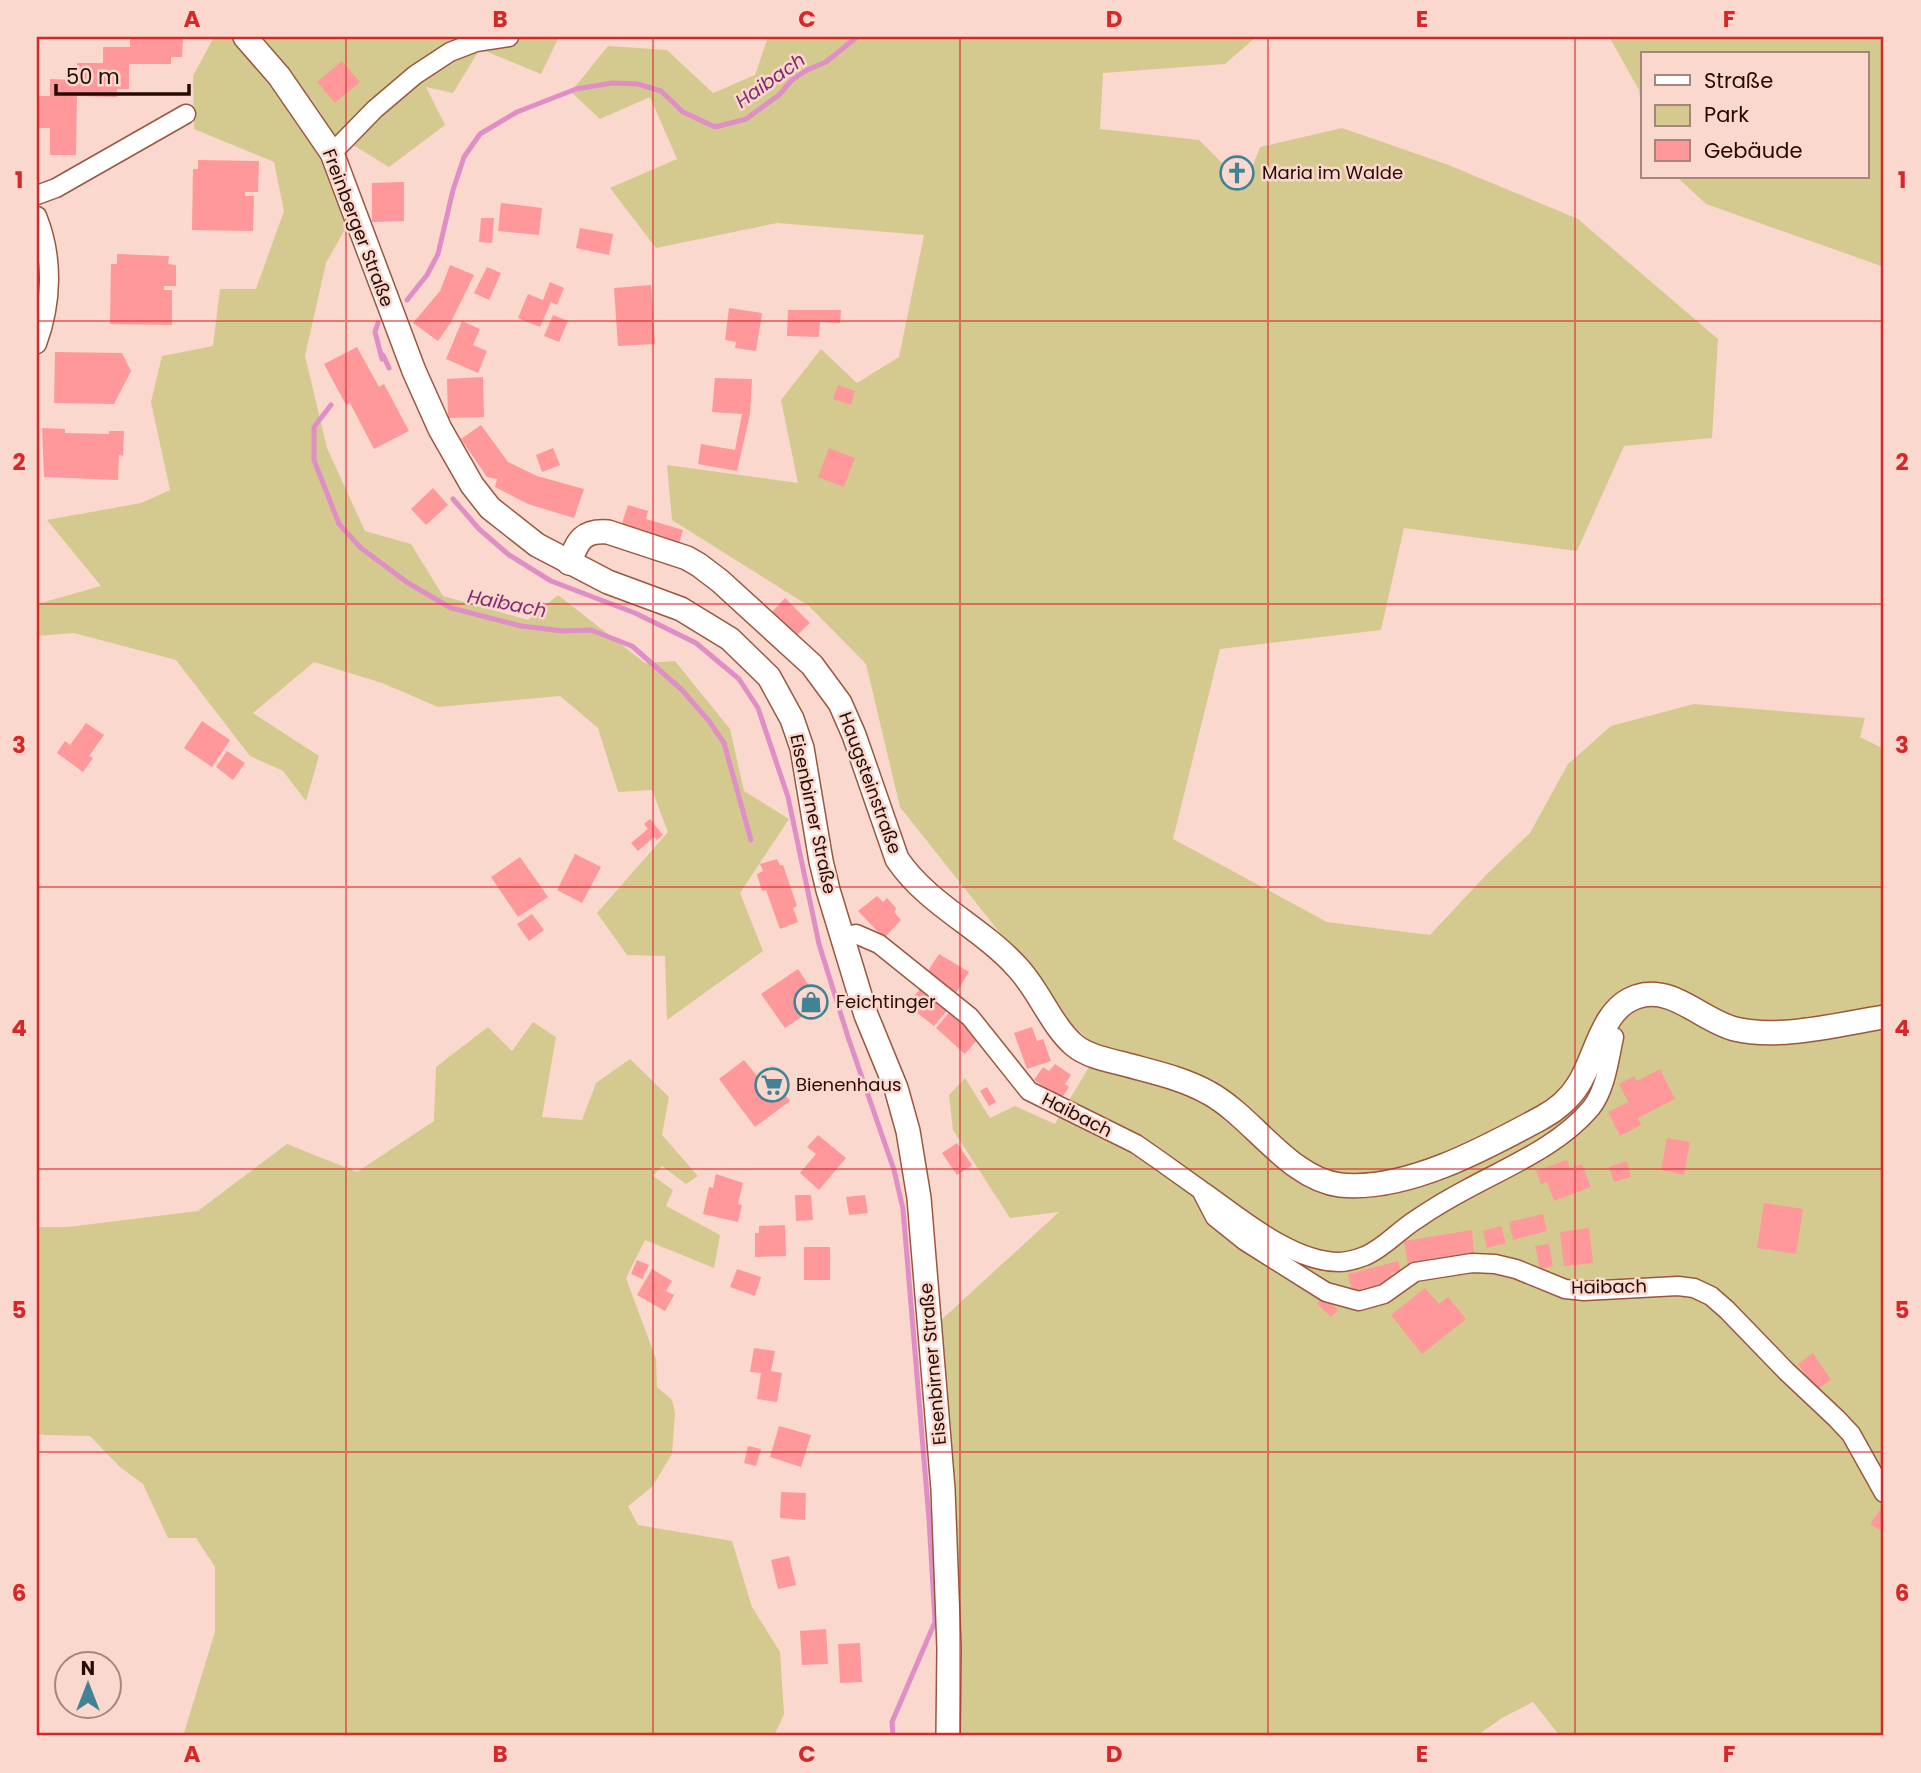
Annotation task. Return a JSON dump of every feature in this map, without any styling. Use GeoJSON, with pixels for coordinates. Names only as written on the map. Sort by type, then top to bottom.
{"type":"FeatureCollection","features":[{"type":"Feature","properties":{"kind":"main road","name":"Freinberger Straße"},"geometry":{"type":"LineString","coordinates":[[245,37],[279,76],[332,153],[394,319]]}},
{"type":"Feature","properties":{"kind":"main road","name":"Eisenbirner Straße"},"geometry":{"type":"LineString","coordinates":[[394,319],[440,429],[472,485],[490,508],[537,545],[569,563],[608,582],[681,609],[730,639],[769,677],[792,719],[802,748],[821,861],[866,1015],[896,1088],[908,1131],[919,1198],[943,1489],[949,1648],[948,1736]]}},
{"type":"Feature","properties":{"kind":"main road","name":"Haugsteinstraße"},"geometry":{"type":"LineString","coordinates":[[569,563],[578,543],[585,535],[596,531],[608,532],[687,558],[720,580],[796,648],[826,682],[854,735],[897,859],[908,875],[925,892],[1016,965],[1074,1045],[1101,1058],[1168,1076],[1211,1094],[1293,1163],[1317,1178],[1338,1184],[1361,1185],[1411,1178],[1468,1154],[1546,1115],[1577,1087],[1611,1017],[1621,1005],[1646,994],[1672,998],[1720,1025],[1752,1032],[1814,1028],[1884,1017]]}},
{"type":"Feature","properties":{"kind":"street"},"geometry":{"type":"LineString","coordinates":[[332,153],[375,109],[415,75],[450,52],[476,42],[509,37]]}},
{"type":"Feature","properties":{"kind":"street"},"geometry":{"type":"LineString","coordinates":[[37,195],[56,188],[186,114]]}},
{"type":"Feature","properties":{"kind":"street"},"geometry":{"type":"LineString","coordinates":[[37,216],[44,234],[50,270],[44,325],[37,344]]}},
{"type":"Feature","properties":{"kind":"street","name":"Haibach"},"geometry":{"type":"LineString","coordinates":[[842,937],[856,934],[879,944],[970,1017],[1029,1091],[1136,1144],[1201,1189],[1215,1217],[1245,1241],[1326,1292],[1359,1301],[1384,1294],[1415,1272],[1472,1263],[1495,1264],[1516,1269],[1565,1289],[1584,1291],[1678,1286],[1694,1288],[1711,1296],[1837,1419],[1856,1442],[1884,1493]]}},
{"type":"Feature","properties":{"kind":"street"},"geometry":{"type":"LineString","coordinates":[[1201,1189],[1269,1237],[1304,1255],[1322,1261],[1339,1262],[1366,1255],[1414,1220],[1465,1189],[1512,1166],[1566,1131],[1592,1107],[1607,1072],[1614,1037],[1603,1033]]}},
{"type":"Feature","properties":{"kind":"green space"},"geometry":{"type":"Polygon","coordinates":[[[214,37],[559,37],[541,74],[480,49],[453,93],[426,87],[445,125],[389,167],[353,145],[322,149],[349,222],[326,263],[305,356],[327,448],[365,531],[411,544],[443,596],[528,620],[558,595],[645,663],[675,661],[730,729],[744,791],[789,819],[740,893],[763,951],[667,1020],[665,956],[627,955],[597,913],[668,832],[652,790],[618,792],[598,728],[560,696],[438,707],[382,683],[314,662],[253,713],[319,756],[306,801],[283,771],[250,756],[176,660],[74,633],[37,636],[37,604],[101,586],[47,520],[141,503],[170,490],[151,402],[162,356],[213,346],[220,289],[256,289],[284,211],[274,162],[194,129],[193,76],[214,37]]]}},
{"type":"Feature","properties":{"kind":"green space"},"geometry":{"type":"Polygon","coordinates":[[[768,37],[1256,37],[1225,64],[1103,73],[1100,129],[1199,140],[1245,186],[1260,147],[1342,128],[1446,164],[1578,219],[1718,339],[1712,438],[1624,446],[1577,551],[1404,528],[1381,630],[1220,649],[1173,839],[1327,922],[1430,935],[1530,833],[1568,764],[1611,726],[1694,704],[1865,718],[1860,737],[1884,749],[1884,1736],[1560,1736],[1533,1702],[1502,1718],[1476,1736],[953,1736],[940,1321],[1059,1212],[1010,1218],[953,1130],[949,1095],[965,1078],[990,1118],[1015,1106],[1055,1124],[1099,1050],[1073,1025],[900,807],[866,664],[809,606],[672,520],[667,465],[798,483],[781,400],[821,349],[857,383],[899,357],[924,235],[777,223],[656,248],[610,188],[677,159],[650,97],[600,119],[571,92],[608,46],[667,50],[713,93],[755,75],[768,37]]]}},
{"type":"Feature","properties":{"kind":"green space"},"geometry":{"type":"Polygon","coordinates":[[[1607,37],[1884,37],[1884,267],[1706,204],[1678,178],[1868,178],[1868,52],[1641,52],[1641,105],[1639,90],[1607,37]]]}},
{"type":"Feature","properties":{"kind":"green space"},"geometry":{"type":"Polygon","coordinates":[[[533,1022],[556,1037],[542,1117],[582,1120],[596,1083],[630,1059],[669,1097],[662,1135],[698,1176],[686,1184],[662,1166],[653,1176],[673,1190],[666,1206],[720,1235],[714,1268],[645,1240],[626,1278],[656,1359],[657,1387],[672,1400],[675,1413],[672,1454],[652,1487],[628,1506],[638,1525],[732,1541],[752,1607],[780,1652],[784,1714],[774,1736],[183,1736],[215,1632],[215,1567],[196,1538],[168,1538],[143,1484],[120,1467],[90,1436],[37,1433],[37,1227],[68,1227],[198,1211],[287,1144],[357,1172],[434,1121],[436,1067],[488,1027],[512,1051],[533,1022]]]}},
{"type":"Feature","properties":{"kind":"building"},"geometry":{"type":"Polygon","coordinates":[[[130,37],[183,37],[182,57],[171,57],[171,64],[129,64],[129,89],[117,89],[117,97],[77,96],[76,155],[50,155],[50,128],[37,128],[37,96],[50,96],[50,79],[77,80],[77,63],[103,63],[103,47],[130,47],[130,37]]]}},
{"type":"Feature","properties":{"kind":"building"},"geometry":{"type":"Polygon","coordinates":[[[342,61],[360,82],[335,103],[317,82],[342,61]]]}},
{"type":"Feature","properties":{"kind":"building"},"geometry":{"type":"Polygon","coordinates":[[[198,160],[259,161],[258,192],[245,192],[245,196],[254,196],[253,231],[192,230],[193,169],[198,169],[198,160]]]}},
{"type":"Feature","properties":{"kind":"building"},"geometry":{"type":"Polygon","coordinates":[[[404,182],[404,221],[372,222],[372,183],[404,182]]]}},
{"type":"Feature","properties":{"kind":"building"},"geometry":{"type":"Polygon","coordinates":[[[501,203],[542,208],[539,235],[498,231],[501,203]]]}},
{"type":"Feature","properties":{"kind":"building"},"geometry":{"type":"Polygon","coordinates":[[[481,218],[494,218],[492,243],[479,242],[481,218]]]}},
{"type":"Feature","properties":{"kind":"building"},"geometry":{"type":"Polygon","coordinates":[[[580,228],[613,234],[609,255],[576,248],[580,228]]]}},
{"type":"Feature","properties":{"kind":"building"},"geometry":{"type":"Polygon","coordinates":[[[117,254],[169,256],[168,264],[176,265],[176,286],[164,286],[164,290],[172,290],[172,325],[110,324],[111,264],[117,264],[117,254]]]}},
{"type":"Feature","properties":{"kind":"building"},"geometry":{"type":"Polygon","coordinates":[[[450,265],[474,275],[451,322],[438,341],[413,323],[440,291],[450,265]]]}},
{"type":"Feature","properties":{"kind":"building"},"geometry":{"type":"Polygon","coordinates":[[[487,267],[501,273],[489,300],[474,293],[487,267]]]}},
{"type":"Feature","properties":{"kind":"building"},"geometry":{"type":"Polygon","coordinates":[[[550,282],[564,288],[557,305],[551,302],[540,327],[518,318],[528,294],[543,300],[550,282]]]}},
{"type":"Feature","properties":{"kind":"building"},"geometry":{"type":"Polygon","coordinates":[[[651,285],[655,344],[618,346],[614,288],[651,285]]]}},
{"type":"Feature","properties":{"kind":"building"},"geometry":{"type":"Polygon","coordinates":[[[729,308],[762,313],[756,351],[735,348],[736,342],[725,340],[729,308]]]}},
{"type":"Feature","properties":{"kind":"building"},"geometry":{"type":"Polygon","coordinates":[[[788,310],[841,310],[840,323],[820,322],[819,337],[787,336],[788,310]]]}},
{"type":"Feature","properties":{"kind":"building"},"geometry":{"type":"Polygon","coordinates":[[[553,315],[568,321],[559,342],[544,336],[553,315]]]}},
{"type":"Feature","properties":{"kind":"building"},"geometry":{"type":"Polygon","coordinates":[[[462,321],[480,329],[473,345],[487,351],[478,373],[446,359],[462,321]]]}},
{"type":"Feature","properties":{"kind":"building"},"geometry":{"type":"Polygon","coordinates":[[[357,347],[379,387],[384,384],[409,431],[374,449],[350,403],[346,405],[324,364],[357,347]]]}},
{"type":"Feature","properties":{"kind":"building"},"geometry":{"type":"Polygon","coordinates":[[[55,352],[122,353],[131,371],[114,404],[54,403],[55,352]]]}},
{"type":"Feature","properties":{"kind":"building"},"geometry":{"type":"Polygon","coordinates":[[[483,377],[484,417],[448,418],[447,379],[483,377]]]}},
{"type":"Feature","properties":{"kind":"building"},"geometry":{"type":"Polygon","coordinates":[[[715,378],[752,379],[750,414],[737,471],[698,464],[701,444],[735,450],[742,414],[712,412],[715,378]]]}},
{"type":"Feature","properties":{"kind":"building"},"geometry":{"type":"Polygon","coordinates":[[[838,385],[855,391],[851,405],[833,399],[838,385]]]}},
{"type":"Feature","properties":{"kind":"building"},"geometry":{"type":"Polygon","coordinates":[[[481,425],[508,462],[537,476],[584,489],[574,518],[528,504],[495,487],[497,479],[487,477],[461,439],[481,425]]]}},
{"type":"Feature","properties":{"kind":"building"},"geometry":{"type":"Polygon","coordinates":[[[42,428],[65,429],[65,433],[109,434],[109,431],[124,431],[118,480],[44,477],[42,428]]]}},
{"type":"Feature","properties":{"kind":"building"},"geometry":{"type":"Polygon","coordinates":[[[553,448],[560,465],[542,472],[536,455],[553,448]]]}},
{"type":"Feature","properties":{"kind":"building"},"geometry":{"type":"Polygon","coordinates":[[[829,448],[855,458],[844,487],[818,477],[829,448]]]}},
{"type":"Feature","properties":{"kind":"building"},"geometry":{"type":"Polygon","coordinates":[[[433,488],[448,505],[426,525],[411,509],[433,488]]]}},
{"type":"Feature","properties":{"kind":"building"},"geometry":{"type":"Polygon","coordinates":[[[628,505],[648,511],[646,519],[683,530],[678,547],[620,529],[628,505]]]}},
{"type":"Feature","properties":{"kind":"building"},"geometry":{"type":"Polygon","coordinates":[[[785,598],[810,623],[795,637],[771,613],[785,598]]]}},
{"type":"Feature","properties":{"kind":"building"},"geometry":{"type":"Polygon","coordinates":[[[202,721],[230,740],[212,767],[184,748],[202,721]]]}},
{"type":"Feature","properties":{"kind":"building"},"geometry":{"type":"Polygon","coordinates":[[[86,723],[104,735],[89,756],[93,758],[83,772],[57,753],[65,741],[70,745],[86,723]]]}},
{"type":"Feature","properties":{"kind":"building"},"geometry":{"type":"Polygon","coordinates":[[[227,751],[245,763],[233,780],[216,767],[227,751]]]}},
{"type":"Feature","properties":{"kind":"building"},"geometry":{"type":"Polygon","coordinates":[[[650,819],[663,835],[657,840],[654,837],[638,851],[631,843],[648,829],[644,824],[650,819]]]}},
{"type":"Feature","properties":{"kind":"building"},"geometry":{"type":"Polygon","coordinates":[[[575,854],[601,867],[582,903],[557,890],[575,854]]]}},
{"type":"Feature","properties":{"kind":"building"},"geometry":{"type":"Polygon","coordinates":[[[520,857],[548,897],[518,917],[491,877],[520,857]]]}},
{"type":"Feature","properties":{"kind":"building"},"geometry":{"type":"Polygon","coordinates":[[[777,859],[780,865],[783,865],[797,906],[793,908],[798,922],[780,929],[766,890],[762,891],[757,874],[763,871],[760,864],[777,859]]]}},
{"type":"Feature","properties":{"kind":"building"},"geometry":{"type":"Polygon","coordinates":[[[877,896],[883,902],[887,898],[896,908],[894,912],[901,920],[884,938],[858,911],[877,896]]]}},
{"type":"Feature","properties":{"kind":"building"},"geometry":{"type":"Polygon","coordinates":[[[532,914],[544,930],[529,941],[517,924],[532,914]]]}},
{"type":"Feature","properties":{"kind":"building"},"geometry":{"type":"Polygon","coordinates":[[[939,954],[969,972],[956,993],[926,974],[939,954]]]}},
{"type":"Feature","properties":{"kind":"building"},"geometry":{"type":"Polygon","coordinates":[[[798,969],[821,1004],[785,1028],[761,994],[798,969]]]}},
{"type":"Feature","properties":{"kind":"building"},"geometry":{"type":"Polygon","coordinates":[[[924,984],[951,1006],[934,1026],[907,1005],[924,984]]]}},
{"type":"Feature","properties":{"kind":"building"},"geometry":{"type":"Polygon","coordinates":[[[952,1009],[981,1035],[965,1054],[936,1028],[952,1009]]]}},
{"type":"Feature","properties":{"kind":"building"},"geometry":{"type":"Polygon","coordinates":[[[1032,1027],[1037,1041],[1043,1039],[1051,1061],[1027,1069],[1014,1033],[1032,1027]]]}},
{"type":"Feature","properties":{"kind":"building"},"geometry":{"type":"Polygon","coordinates":[[[744,1060],[757,1076],[766,1070],[790,1101],[755,1127],[719,1079],[744,1060]]]}},
{"type":"Feature","properties":{"kind":"building"},"geometry":{"type":"Polygon","coordinates":[[[1055,1064],[1071,1075],[1065,1084],[1069,1087],[1061,1099],[1034,1080],[1043,1067],[1049,1071],[1055,1064]]]}},
{"type":"Feature","properties":{"kind":"building"},"geometry":{"type":"Polygon","coordinates":[[[1660,1069],[1675,1099],[1638,1118],[1641,1125],[1620,1136],[1608,1112],[1628,1102],[1619,1084],[1634,1076],[1637,1081],[1660,1069]]]}},
{"type":"Feature","properties":{"kind":"building"},"geometry":{"type":"Polygon","coordinates":[[[987,1087],[996,1102],[989,1106],[980,1091],[987,1087]]]}},
{"type":"Feature","properties":{"kind":"building"},"geometry":{"type":"Polygon","coordinates":[[[818,1135],[846,1158],[819,1190],[800,1173],[816,1154],[807,1147],[818,1135]]]}},
{"type":"Feature","properties":{"kind":"building"},"geometry":{"type":"Polygon","coordinates":[[[1667,1138],[1690,1142],[1684,1175],[1661,1170],[1667,1138]]]}},
{"type":"Feature","properties":{"kind":"building"},"geometry":{"type":"Polygon","coordinates":[[[957,1143],[972,1165],[957,1175],[942,1153],[957,1143]]]}},
{"type":"Feature","properties":{"kind":"building"},"geometry":{"type":"Polygon","coordinates":[[[1567,1160],[1570,1168],[1582,1164],[1591,1187],[1554,1201],[1547,1182],[1541,1184],[1536,1171],[1567,1160]]]}},
{"type":"Feature","properties":{"kind":"building"},"geometry":{"type":"Polygon","coordinates":[[[1627,1161],[1631,1177],[1614,1182],[1609,1167],[1627,1161]]]}},
{"type":"Feature","properties":{"kind":"building"},"geometry":{"type":"Polygon","coordinates":[[[716,1174],[743,1183],[738,1204],[742,1205],[738,1222],[703,1214],[709,1187],[713,1188],[716,1174]]]}},
{"type":"Feature","properties":{"kind":"building"},"geometry":{"type":"Polygon","coordinates":[[[795,1195],[811,1195],[813,1220],[796,1221],[795,1195]]]}},
{"type":"Feature","properties":{"kind":"building"},"geometry":{"type":"Polygon","coordinates":[[[865,1195],[868,1213],[849,1215],[846,1197],[865,1195]]]}},
{"type":"Feature","properties":{"kind":"building"},"geometry":{"type":"Polygon","coordinates":[[[1764,1203],[1803,1209],[1796,1254],[1757,1248],[1764,1203]]]}},
{"type":"Feature","properties":{"kind":"building"},"geometry":{"type":"Polygon","coordinates":[[[1543,1214],[1547,1231],[1513,1240],[1509,1222],[1543,1214]]]}},
{"type":"Feature","properties":{"kind":"building"},"geometry":{"type":"Polygon","coordinates":[[[785,1225],[786,1256],[755,1257],[755,1233],[759,1233],[759,1226],[785,1225]]]}},
{"type":"Feature","properties":{"kind":"building"},"geometry":{"type":"Polygon","coordinates":[[[1501,1226],[1506,1243],[1487,1248],[1483,1231],[1501,1226]]]}},
{"type":"Feature","properties":{"kind":"building"},"geometry":{"type":"Polygon","coordinates":[[[1589,1228],[1593,1263],[1564,1266],[1560,1232],[1589,1228]]]}},
{"type":"Feature","properties":{"kind":"building"},"geometry":{"type":"Polygon","coordinates":[[[1472,1230],[1474,1255],[1409,1271],[1404,1241],[1472,1230]]]}},
{"type":"Feature","properties":{"kind":"building"},"geometry":{"type":"Polygon","coordinates":[[[1549,1244],[1553,1266],[1540,1269],[1535,1246],[1549,1244]]]}},
{"type":"Feature","properties":{"kind":"building"},"geometry":{"type":"Polygon","coordinates":[[[804,1247],[830,1247],[830,1280],[804,1280],[804,1247]]]}},
{"type":"Feature","properties":{"kind":"building"},"geometry":{"type":"Polygon","coordinates":[[[637,1260],[649,1265],[642,1279],[631,1274],[637,1260]]]}},
{"type":"Feature","properties":{"kind":"building"},"geometry":{"type":"Polygon","coordinates":[[[1398,1261],[1401,1271],[1391,1273],[1393,1281],[1383,1283],[1385,1288],[1353,1296],[1348,1274],[1398,1261]]]}},
{"type":"Feature","properties":{"kind":"building"},"geometry":{"type":"Polygon","coordinates":[[[652,1269],[672,1281],[666,1291],[674,1295],[665,1311],[637,1295],[652,1269]]]}},
{"type":"Feature","properties":{"kind":"building"},"geometry":{"type":"Polygon","coordinates":[[[737,1269],[761,1277],[755,1296],[730,1287],[737,1269]]]}},
{"type":"Feature","properties":{"kind":"building"},"geometry":{"type":"Polygon","coordinates":[[[1425,1288],[1439,1304],[1448,1297],[1466,1319],[1422,1354],[1391,1315],[1425,1288]]]}},
{"type":"Feature","properties":{"kind":"building"},"geometry":{"type":"Polygon","coordinates":[[[1324,1296],[1338,1310],[1331,1317],[1317,1304],[1324,1296]]]}},
{"type":"Feature","properties":{"kind":"building"},"geometry":{"type":"Polygon","coordinates":[[[754,1348],[775,1351],[771,1371],[782,1373],[777,1402],[757,1399],[761,1373],[750,1372],[754,1348]]]}},
{"type":"Feature","properties":{"kind":"building"},"geometry":{"type":"Polygon","coordinates":[[[1813,1353],[1831,1380],[1816,1390],[1798,1364],[1813,1353]]]}},
{"type":"Feature","properties":{"kind":"building"},"geometry":{"type":"Polygon","coordinates":[[[779,1426],[811,1435],[801,1467],[770,1457],[779,1426]]]}},
{"type":"Feature","properties":{"kind":"building"},"geometry":{"type":"Polygon","coordinates":[[[748,1446],[761,1449],[756,1466],[744,1463],[748,1446]]]}},
{"type":"Feature","properties":{"kind":"building"},"geometry":{"type":"Polygon","coordinates":[[[781,1492],[806,1493],[805,1520],[780,1518],[781,1492]]]}},
{"type":"Feature","properties":{"kind":"building"},"geometry":{"type":"Polygon","coordinates":[[[1880,1510],[1884,1513],[1884,1533],[1870,1524],[1880,1510]]]}},
{"type":"Feature","properties":{"kind":"building"},"geometry":{"type":"Polygon","coordinates":[[[789,1556],[796,1585],[778,1589],[771,1560],[789,1556]]]}},
{"type":"Feature","properties":{"kind":"building"},"geometry":{"type":"Polygon","coordinates":[[[826,1629],[828,1664],[802,1665],[800,1631],[826,1629]]]}},
{"type":"Feature","properties":{"kind":"building"},"geometry":{"type":"Polygon","coordinates":[[[860,1643],[862,1682],[840,1683],[838,1644],[860,1643]]]}},
{"type":"Feature","properties":{"kind":"waterway","name":"Haibach"},"geometry":{"type":"LineString","coordinates":[[407,300],[427,275],[438,254],[464,157],[480,134],[517,112],[576,89],[612,83],[638,84],[661,91],[683,112],[715,127],[746,119],[779,95],[792,80],[826,62],[857,37]]}},
{"type":"Feature","properties":{"kind":"waterway","name":"Haibach"},"geometry":{"type":"LineString","coordinates":[[378,323],[375,332],[382,359]]}},
{"type":"Feature","properties":{"kind":"waterway"},"geometry":{"type":"LineString","coordinates":[[383,355],[389,368]]}},
{"type":"Feature","properties":{"kind":"waterway","name":"Haibach"},"geometry":{"type":"LineString","coordinates":[[331,405],[314,427],[314,460],[339,524],[361,548],[408,583],[451,608],[521,626],[563,631],[591,630],[632,646],[681,689],[724,743],[751,840]]}},
{"type":"Feature","properties":{"kind":"waterway"},"geometry":{"type":"LineString","coordinates":[[453,499],[479,529],[509,555],[551,581],[635,613],[696,643],[739,679],[758,708],[788,797],[819,944],[894,1170],[903,1209],[935,1622],[892,1722],[893,1736]]}},
{"type":"Feature","properties":{"kind":"place","name":"Maria im Walde"},"geometry":{"type":"Point","coordinates":[1237,173]}},
{"type":"Feature","properties":{"kind":"place","name":"Feichtinger"},"geometry":{"type":"Point","coordinates":[811,1002]}},
{"type":"Feature","properties":{"kind":"place","name":"Bienenhaus"},"geometry":{"type":"Point","coordinates":[772,1085]}}]}
